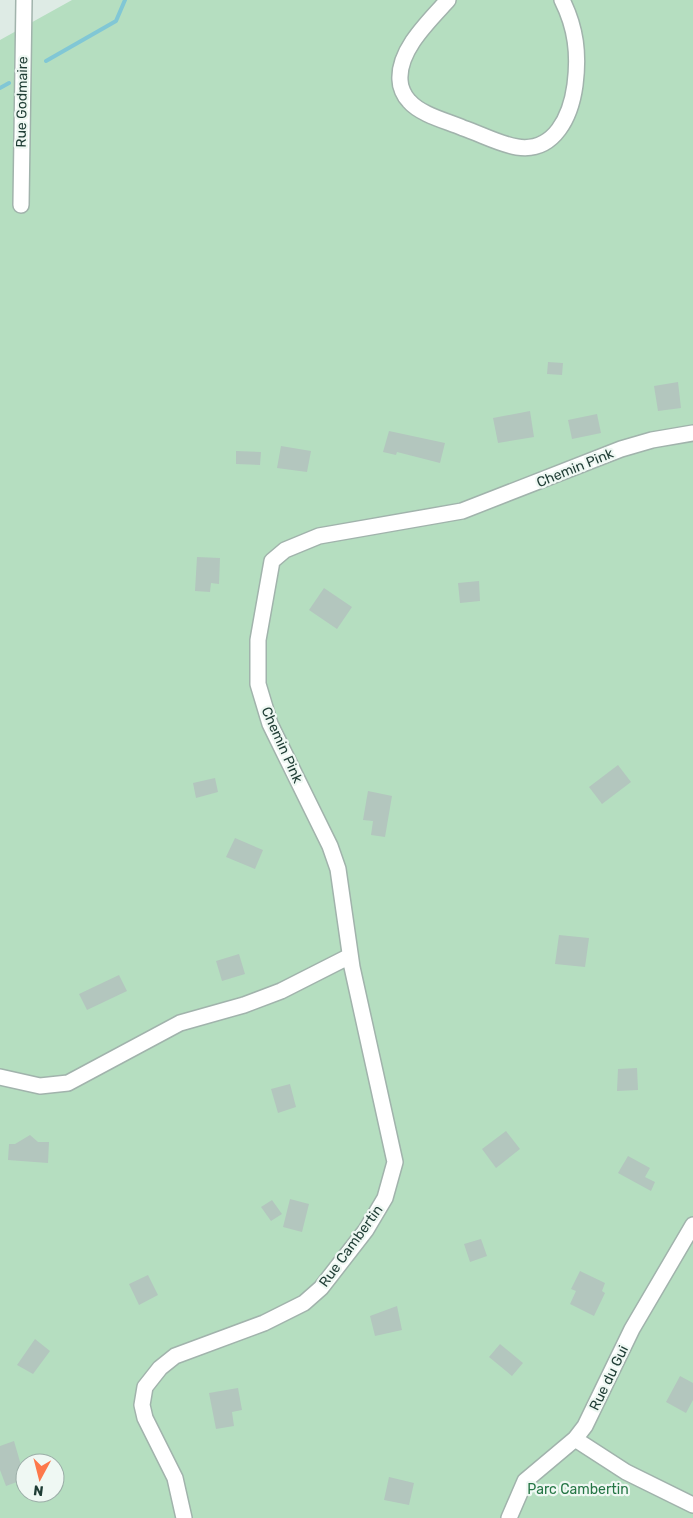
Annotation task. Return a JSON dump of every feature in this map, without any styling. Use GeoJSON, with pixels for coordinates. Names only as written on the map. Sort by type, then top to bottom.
{"type":"FeatureCollection","features":[{"type":"Feature","properties":{"kind":"street","name":"Rue Godmaire"},"geometry":{"type":"LineString","coordinates":[[21,205],[24,0]]}},
{"type":"Feature","properties":{"kind":"street"},"geometry":{"type":"LineString","coordinates":[[448,0],[415,38],[405,56],[400,74],[404,94],[410,102],[426,113],[518,147],[539,144],[553,137],[563,125],[570,111],[576,78],[577,46],[574,26],[562,0]]}},
{"type":"Feature","properties":{"kind":"street","name":"Chemin Pink"},"geometry":{"type":"LineString","coordinates":[[350,956],[338,869],[330,846],[270,724],[258,684],[258,640],[272,561],[284,550],[319,536],[462,511],[621,449],[652,440],[693,433]]}},
{"type":"Feature","properties":{"kind":"street"},"geometry":{"type":"LineString","coordinates":[[0,1077],[40,1086],[68,1083],[180,1023],[244,1005],[281,991],[350,956]]}},
{"type":"Feature","properties":{"kind":"street","name":"Rue Cambertin"},"geometry":{"type":"LineString","coordinates":[[184,1518],[175,1478],[145,1418],[142,1405],[145,1387],[160,1368],[175,1356],[264,1323],[310,1298],[321,1288],[366,1230],[385,1198],[392,1176],[394,1150],[350,956]]}},
{"type":"Feature","properties":{"kind":"street","name":"Rue du Gui"},"geometry":{"type":"LineString","coordinates":[[509,1518],[525,1481],[575,1439],[585,1426],[632,1329],[693,1225]]}},
{"type":"Feature","properties":{"kind":"street"},"geometry":{"type":"LineString","coordinates":[[575,1439],[626,1472],[693,1505]]}},
{"type":"Feature","properties":{"kind":"green space","name":"Parc Cambertin"},"geometry":{"type":"Polygon","coordinates":[[[72,0],[693,0],[693,1518],[0,1518],[0,40],[72,0]]]}},
{"type":"Feature","properties":{"kind":"building"},"geometry":{"type":"Polygon","coordinates":[[[548,362],[563,363],[562,375],[547,374],[548,362]]]}},
{"type":"Feature","properties":{"kind":"building"},"geometry":{"type":"Polygon","coordinates":[[[678,382],[681,408],[658,411],[654,386],[678,382]]]}},
{"type":"Feature","properties":{"kind":"building"},"geometry":{"type":"Polygon","coordinates":[[[530,411],[534,437],[498,443],[493,418],[530,411]]]}},
{"type":"Feature","properties":{"kind":"building"},"geometry":{"type":"Polygon","coordinates":[[[597,414],[601,433],[572,439],[568,420],[597,414]]]}},
{"type":"Feature","properties":{"kind":"building"},"geometry":{"type":"Polygon","coordinates":[[[389,431],[445,443],[440,463],[397,452],[396,455],[383,452],[389,431]]]}},
{"type":"Feature","properties":{"kind":"building"},"geometry":{"type":"Polygon","coordinates":[[[281,446],[311,451],[307,472],[277,468],[281,446]]]}},
{"type":"Feature","properties":{"kind":"building"},"geometry":{"type":"Polygon","coordinates":[[[236,451],[261,452],[260,465],[236,464],[236,451]]]}},
{"type":"Feature","properties":{"kind":"building"},"geometry":{"type":"Polygon","coordinates":[[[197,557],[220,558],[219,584],[211,583],[210,592],[195,591],[197,557]]]}},
{"type":"Feature","properties":{"kind":"building"},"geometry":{"type":"Polygon","coordinates":[[[479,581],[480,601],[460,603],[458,583],[479,581]]]}},
{"type":"Feature","properties":{"kind":"building"},"geometry":{"type":"Polygon","coordinates":[[[324,588],[352,607],[337,629],[309,610],[324,588]]]}},
{"type":"Feature","properties":{"kind":"building"},"geometry":{"type":"Polygon","coordinates":[[[618,765],[631,782],[602,804],[589,787],[618,765]]]}},
{"type":"Feature","properties":{"kind":"building"},"geometry":{"type":"Polygon","coordinates":[[[215,778],[218,792],[196,798],[193,783],[215,778]]]}},
{"type":"Feature","properties":{"kind":"building"},"geometry":{"type":"Polygon","coordinates":[[[368,791],[392,796],[385,837],[371,835],[373,821],[363,820],[368,791]]]}},
{"type":"Feature","properties":{"kind":"building"},"geometry":{"type":"Polygon","coordinates":[[[235,838],[263,850],[255,869],[226,857],[235,838]]]}},
{"type":"Feature","properties":{"kind":"building"},"geometry":{"type":"Polygon","coordinates":[[[559,935],[589,938],[585,967],[555,964],[559,935]]]}},
{"type":"Feature","properties":{"kind":"building"},"geometry":{"type":"Polygon","coordinates":[[[239,954],[245,974],[222,981],[216,961],[239,954]]]}},
{"type":"Feature","properties":{"kind":"building"},"geometry":{"type":"Polygon","coordinates":[[[119,975],[127,991],[87,1010],[79,994],[119,975]]]}},
{"type":"Feature","properties":{"kind":"building"},"geometry":{"type":"Polygon","coordinates":[[[637,1068],[638,1090],[617,1091],[618,1069],[637,1068]]]}},
{"type":"Feature","properties":{"kind":"building"},"geometry":{"type":"Polygon","coordinates":[[[290,1084],[296,1107],[278,1113],[271,1089],[290,1084]]]}},
{"type":"Feature","properties":{"kind":"building"},"geometry":{"type":"Polygon","coordinates":[[[506,1131],[520,1149],[496,1168],[482,1149],[506,1131]]]}},
{"type":"Feature","properties":{"kind":"building"},"geometry":{"type":"Polygon","coordinates":[[[30,1135],[38,1142],[49,1142],[48,1163],[8,1160],[9,1144],[15,1144],[30,1135]]]}},
{"type":"Feature","properties":{"kind":"building"},"geometry":{"type":"Polygon","coordinates":[[[628,1156],[650,1168],[645,1177],[655,1182],[651,1191],[618,1173],[628,1156]]]}},
{"type":"Feature","properties":{"kind":"building"},"geometry":{"type":"Polygon","coordinates":[[[290,1199],[309,1204],[302,1232],[283,1227],[290,1199]]]}},
{"type":"Feature","properties":{"kind":"building"},"geometry":{"type":"Polygon","coordinates":[[[272,1200],[282,1214],[271,1221],[261,1207],[272,1200]]]}},
{"type":"Feature","properties":{"kind":"building"},"geometry":{"type":"Polygon","coordinates":[[[481,1239],[487,1256],[470,1262],[464,1244],[481,1239]]]}},
{"type":"Feature","properties":{"kind":"building"},"geometry":{"type":"Polygon","coordinates":[[[580,1271],[605,1283],[602,1291],[605,1293],[594,1316],[570,1304],[576,1291],[571,1289],[580,1271]]]}},
{"type":"Feature","properties":{"kind":"building"},"geometry":{"type":"Polygon","coordinates":[[[148,1275],[158,1295],[139,1305],[129,1284],[148,1275]]]}},
{"type":"Feature","properties":{"kind":"building"},"geometry":{"type":"Polygon","coordinates":[[[397,1306],[402,1330],[375,1336],[370,1316],[397,1306]]]}},
{"type":"Feature","properties":{"kind":"building"},"geometry":{"type":"Polygon","coordinates":[[[35,1339],[50,1351],[33,1374],[17,1365],[35,1339]]]}},
{"type":"Feature","properties":{"kind":"building"},"geometry":{"type":"Polygon","coordinates":[[[500,1344],[523,1363],[512,1376],[489,1357],[500,1344]]]}},
{"type":"Feature","properties":{"kind":"building"},"geometry":{"type":"Polygon","coordinates":[[[680,1376],[693,1383],[693,1400],[686,1413],[666,1402],[680,1376]]]}},
{"type":"Feature","properties":{"kind":"building"},"geometry":{"type":"Polygon","coordinates":[[[238,1388],[242,1410],[232,1412],[234,1426],[216,1429],[209,1393],[238,1388]]]}},
{"type":"Feature","properties":{"kind":"building"},"geometry":{"type":"Polygon","coordinates":[[[14,1441],[17,1453],[15,1453],[15,1483],[6,1486],[0,1470],[0,1446],[14,1441]]]}},
{"type":"Feature","properties":{"kind":"building"},"geometry":{"type":"Polygon","coordinates":[[[389,1477],[414,1483],[409,1505],[384,1500],[389,1477]]]}},
{"type":"Feature","properties":{"kind":"waterway"},"geometry":{"type":"LineString","coordinates":[[46,61],[116,21],[125,0]]}},
{"type":"Feature","properties":{"kind":"waterway"},"geometry":{"type":"LineString","coordinates":[[0,88],[9,83]]}}]}
